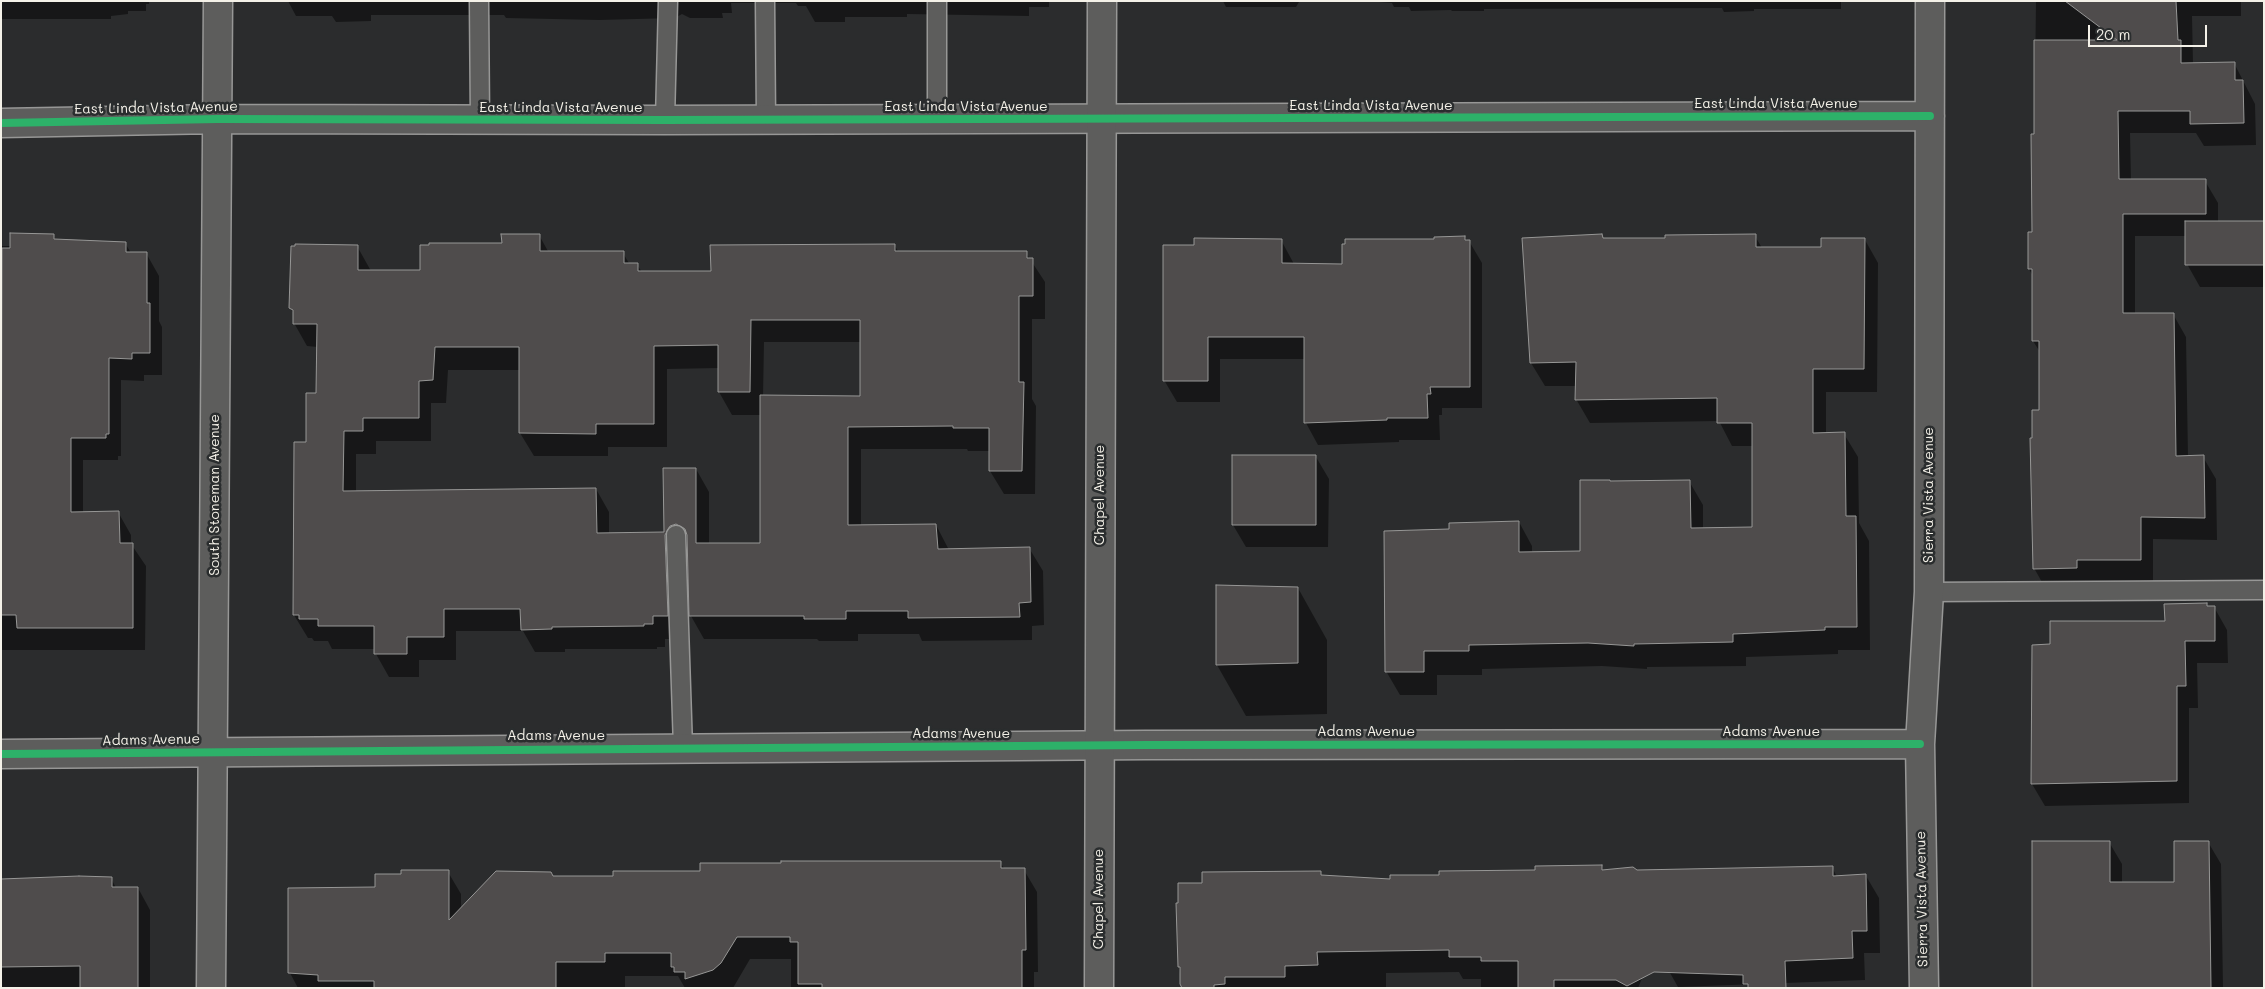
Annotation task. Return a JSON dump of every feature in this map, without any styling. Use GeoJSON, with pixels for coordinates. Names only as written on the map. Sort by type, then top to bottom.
{"type":"FeatureCollection","features":[{"type":"Feature","properties":{"kind":"street","name":"South Stoneman Avenue"},"geometry":{"type":"LineString","coordinates":[[211,988],[218,1]]}},
{"type":"Feature","properties":{"kind":"street","name":"Chapel Avenue"},"geometry":{"type":"LineString","coordinates":[[1099,988],[1098,746],[1102,1]]}},
{"type":"Feature","properties":{"kind":"street","name":"Sierra Vista Avenue"},"geometry":{"type":"LineString","coordinates":[[1924,988],[1920,744],[1929,592],[1930,1]]}},
{"type":"Feature","properties":{"kind":"street","name":"East Linda Vista Avenue"},"geometry":{"type":"LineString","coordinates":[[1,123],[218,119],[937,120],[1930,116]]}},
{"type":"Feature","properties":{"kind":"street","name":"Adams Avenue"},"geometry":{"type":"LineString","coordinates":[[1,754],[683,748],[1920,744]]}},
{"type":"Feature","properties":{"kind":"lane"},"geometry":{"type":"LineString","coordinates":[[479,1],[480,120]]}},
{"type":"Feature","properties":{"kind":"lane"},"geometry":{"type":"LineString","coordinates":[[665,120],[668,1]]}},
{"type":"Feature","properties":{"kind":"lane"},"geometry":{"type":"LineString","coordinates":[[765,1],[766,120]]}},
{"type":"Feature","properties":{"kind":"lane"},"geometry":{"type":"LineString","coordinates":[[937,1],[937,120]]}},
{"type":"Feature","properties":{"kind":"lane"},"geometry":{"type":"LineString","coordinates":[[676,535],[683,748]]}},
{"type":"Feature","properties":{"kind":"lane"},"geometry":{"type":"LineString","coordinates":[[1929,592],[2264,590]]}},
{"type":"Feature","properties":{"kind":"building"},"geometry":{"type":"Polygon","coordinates":[[[2065,1],[2176,1],[2178,40],[2181,40],[2181,63],[2235,62],[2235,80],[2243,80],[2244,123],[2190,124],[2190,111],[2118,111],[2119,179],[2206,179],[2206,214],[2123,214],[2123,313],[2174,313],[2176,456],[2204,455],[2205,518],[2141,517],[2141,560],[2077,560],[2077,568],[2033,569],[2030,438],[2032,438],[2032,410],[2039,410],[2039,341],[2032,341],[2032,269],[2028,269],[2028,232],[2032,232],[2031,134],[2034,134],[2034,40],[2117,40],[2065,1]]]}},
{"type":"Feature","properties":{"kind":"building"},"geometry":{"type":"Polygon","coordinates":[[[2185,221],[2264,221],[2264,265],[2185,265],[2185,221]]]}},
{"type":"Feature","properties":{"kind":"building"},"geometry":{"type":"Polygon","coordinates":[[[10,233],[54,234],[54,239],[126,242],[126,252],[147,252],[147,303],[150,303],[150,353],[132,353],[132,359],[109,358],[109,434],[106,434],[106,438],[71,438],[71,512],[119,511],[120,543],[133,543],[133,628],[17,628],[16,615],[1,615],[2,248],[10,248],[10,233]]]}},
{"type":"Feature","properties":{"kind":"building"},"geometry":{"type":"Polygon","coordinates":[[[501,234],[540,234],[540,251],[624,251],[624,263],[638,263],[638,271],[711,271],[710,245],[895,244],[895,251],[1027,251],[1027,258],[1033,258],[1033,296],[1019,296],[1019,382],[1024,382],[1022,471],[989,471],[989,428],[953,428],[953,426],[848,427],[848,525],[936,524],[938,549],[1030,547],[1031,602],[1019,603],[1020,617],[908,618],[908,611],[846,611],[846,619],[804,619],[804,616],[689,616],[687,535],[685,529],[676,524],[670,526],[665,535],[668,616],[653,616],[653,624],[644,624],[644,626],[552,627],[552,629],[521,630],[520,609],[444,609],[444,637],[407,637],[407,654],[374,654],[374,626],[318,626],[318,619],[299,619],[299,615],[293,615],[294,442],[306,442],[306,393],[316,393],[317,324],[293,324],[293,310],[289,308],[291,246],[295,246],[295,244],[358,245],[358,270],[420,270],[420,245],[429,245],[429,243],[502,243],[501,234]],[[751,320],[750,392],[718,392],[718,345],[654,346],[654,424],[596,424],[596,434],[519,433],[519,347],[435,347],[433,380],[419,381],[419,418],[363,418],[363,431],[344,431],[343,491],[596,488],[597,533],[664,532],[663,468],[696,468],[696,543],[760,543],[760,395],[860,396],[860,320],[751,320]]]}},
{"type":"Feature","properties":{"kind":"building"},"geometry":{"type":"Polygon","coordinates":[[[1602,234],[1603,238],[1665,238],[1665,235],[1756,234],[1756,247],[1821,247],[1821,238],[1865,238],[1864,369],[1813,369],[1813,433],[1845,432],[1846,516],[1856,516],[1857,627],[1825,627],[1825,630],[1733,634],[1733,642],[1634,644],[1634,646],[1588,643],[1469,645],[1469,651],[1424,651],[1424,672],[1385,672],[1384,531],[1449,529],[1449,523],[1519,521],[1519,552],[1580,551],[1580,480],[1690,480],[1691,528],[1752,527],[1752,423],[1717,423],[1717,398],[1575,400],[1576,362],[1530,363],[1522,238],[1602,234]]]}},
{"type":"Feature","properties":{"kind":"building"},"geometry":{"type":"Polygon","coordinates":[[[1465,236],[1465,240],[1470,240],[1470,387],[1430,387],[1431,394],[1427,394],[1428,418],[1387,418],[1387,420],[1304,423],[1304,337],[1208,337],[1208,381],[1163,381],[1163,245],[1194,245],[1194,238],[1282,239],[1282,263],[1342,264],[1342,244],[1345,244],[1345,239],[1434,239],[1434,237],[1465,236]]]}},
{"type":"Feature","properties":{"kind":"building"},"geometry":{"type":"Polygon","coordinates":[[[1232,455],[1316,455],[1316,525],[1232,525],[1232,455]]]}},
{"type":"Feature","properties":{"kind":"building"},"geometry":{"type":"Polygon","coordinates":[[[1216,585],[1298,587],[1298,663],[1216,665],[1216,585]]]}},
{"type":"Feature","properties":{"kind":"building"},"geometry":{"type":"Polygon","coordinates":[[[2207,603],[2207,606],[2215,606],[2215,641],[2185,641],[2186,686],[2177,686],[2177,781],[2031,784],[2032,645],[2050,644],[2050,621],[2165,621],[2164,604],[2207,603]]]}},
{"type":"Feature","properties":{"kind":"building"},"geometry":{"type":"Polygon","coordinates":[[[2032,841],[2110,841],[2110,882],[2174,882],[2174,841],[2209,841],[2211,988],[2032,988],[2032,841]]]}},
{"type":"Feature","properties":{"kind":"building"},"geometry":{"type":"Polygon","coordinates":[[[781,861],[1001,861],[1001,868],[1025,868],[1026,950],[1022,950],[1022,988],[822,988],[822,984],[798,984],[798,942],[790,942],[790,937],[737,937],[721,963],[713,970],[685,979],[685,972],[674,972],[674,967],[671,967],[671,953],[605,953],[605,962],[556,962],[556,988],[374,988],[374,981],[318,981],[318,975],[288,973],[288,888],[375,887],[375,874],[401,874],[401,870],[449,870],[449,920],[496,871],[551,872],[553,876],[613,876],[613,871],[700,871],[700,863],[781,863],[781,861]]]}},
{"type":"Feature","properties":{"kind":"building"},"geometry":{"type":"Polygon","coordinates":[[[1602,865],[1602,870],[1633,867],[1637,870],[1833,866],[1833,876],[1866,874],[1867,931],[1852,931],[1853,958],[1785,961],[1786,988],[1748,988],[1748,984],[1743,984],[1743,975],[1654,972],[1627,986],[1616,980],[1554,980],[1554,988],[1518,988],[1518,961],[1481,961],[1481,957],[1449,957],[1449,950],[1317,952],[1318,965],[1285,966],[1285,977],[1225,977],[1225,984],[1214,985],[1214,988],[1182,988],[1180,984],[1176,903],[1178,903],[1178,883],[1202,883],[1202,872],[1321,871],[1321,875],[1390,879],[1390,875],[1439,875],[1439,871],[1535,870],[1535,866],[1602,865]]]}},
{"type":"Feature","properties":{"kind":"building"},"geometry":{"type":"Polygon","coordinates":[[[79,876],[112,877],[112,887],[138,887],[138,988],[80,988],[80,966],[1,967],[1,879],[79,876]]]}},
{"type":"Feature","properties":{"kind":"cycle path"},"geometry":{"type":"LineString","coordinates":[[1,123],[218,119],[665,120],[1930,116]]}},
{"type":"Feature","properties":{"kind":"cycle path"},"geometry":{"type":"LineString","coordinates":[[1,754],[1145,745],[1920,744]]}}]}
